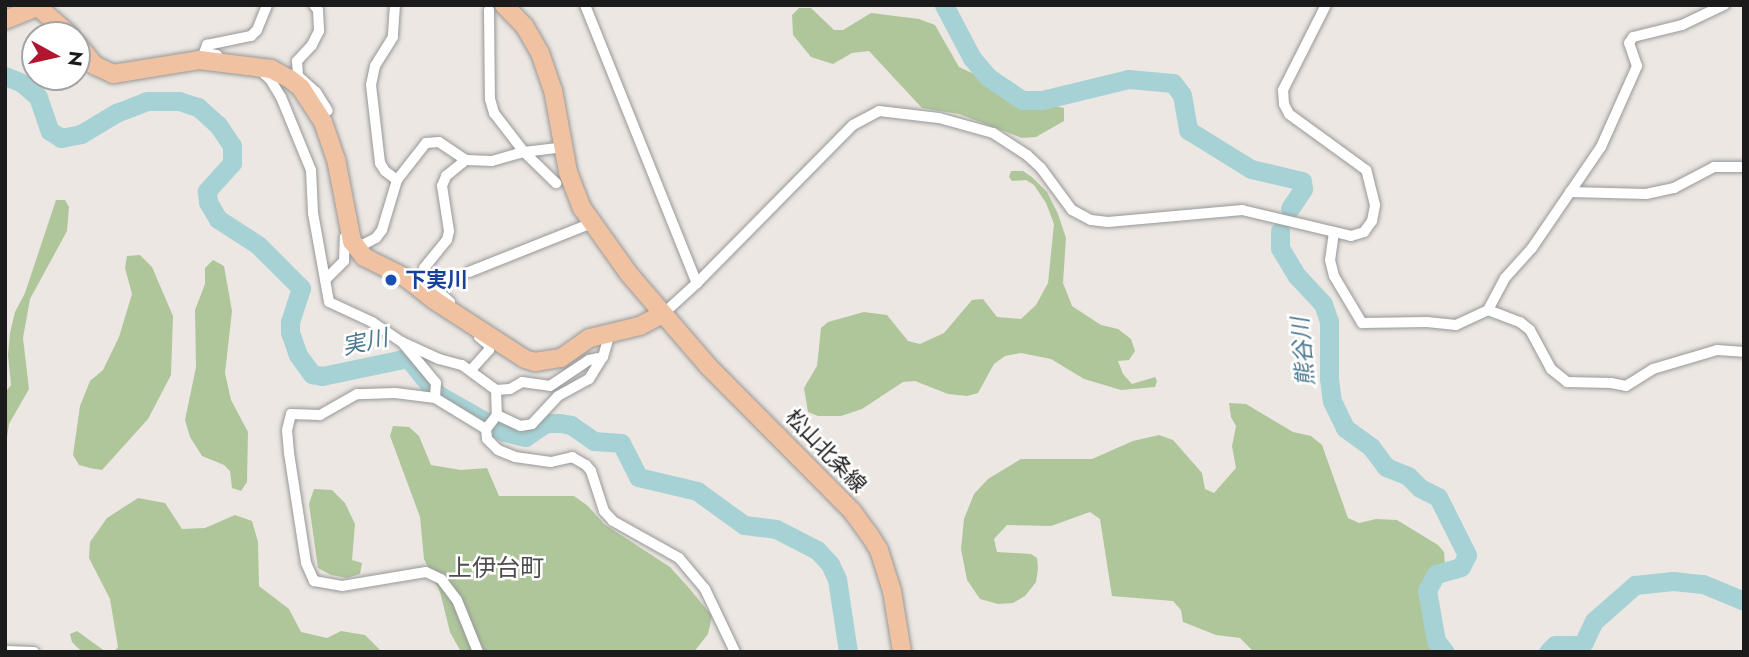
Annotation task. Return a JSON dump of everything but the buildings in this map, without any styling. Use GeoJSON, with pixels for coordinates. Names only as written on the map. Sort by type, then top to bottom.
{"type":"FeatureCollection","features":[{"type":"Feature","properties":{"kind":"main road"},"geometry":{"type":"LineString","coordinates":[[5,20],[40,6],[56,21]]}},
{"type":"Feature","properties":{"kind":"main road","name":"松山北条線"},"geometry":{"type":"LineString","coordinates":[[497,7],[525,27],[540,53],[552,90],[562,147],[576,195],[592,223],[629,274],[708,366],[852,511],[869,534],[879,550],[892,591],[902,652]]}},
{"type":"Feature","properties":{"kind":"main road"},"geometry":{"type":"LineString","coordinates":[[91,61],[113,74],[182,61],[225,63],[280,73],[303,85],[323,122],[335,159],[349,228],[364,257],[406,278],[525,359],[535,362],[561,358],[590,338],[640,326],[663,314]]}},
{"type":"Feature","properties":{"kind":"street"},"geometry":{"type":"LineString","coordinates":[[204,54],[207,45],[251,36],[257,30],[267,5]]}},
{"type":"Feature","properties":{"kind":"street"},"geometry":{"type":"LineString","coordinates":[[314,5],[318,10],[319,31],[312,45],[297,61],[298,76],[303,85],[316,92],[328,111]]}},
{"type":"Feature","properties":{"kind":"street"},"geometry":{"type":"LineString","coordinates":[[395,5],[393,37],[375,66],[371,85],[380,163],[397,180]]}},
{"type":"Feature","properties":{"kind":"street"},"geometry":{"type":"LineString","coordinates":[[585,5],[697,284]]}},
{"type":"Feature","properties":{"kind":"street"},"geometry":{"type":"LineString","coordinates":[[663,314],[697,284],[845,133],[866,116],[879,111],[939,118],[993,133],[1027,155],[1041,168],[1072,210],[1091,220],[1108,222],[1242,210],[1351,236],[1364,232],[1371,221],[1375,205],[1366,170],[1289,114],[1284,104],[1283,90],[1326,5]]}},
{"type":"Feature","properties":{"kind":"street"},"geometry":{"type":"LineString","coordinates":[[1334,232],[1330,247],[1334,276],[1362,323],[1427,321],[1456,325],[1488,310],[1505,278],[1532,248],[1601,147],[1637,66],[1629,43],[1633,37],[1682,25],[1724,5]]}},
{"type":"Feature","properties":{"kind":"street"},"geometry":{"type":"LineString","coordinates":[[497,7],[490,99],[503,127],[556,183]]}},
{"type":"Feature","properties":{"kind":"street"},"geometry":{"type":"LineString","coordinates":[[181,53],[220,56],[225,63]]}},
{"type":"Feature","properties":{"kind":"street"},"geometry":{"type":"LineString","coordinates":[[256,67],[270,79],[281,97],[312,170],[313,213],[329,302],[372,322],[402,342],[471,370],[496,390],[510,389],[522,382],[550,386],[589,360],[603,357]]}},
{"type":"Feature","properties":{"kind":"street"},"geometry":{"type":"LineString","coordinates":[[357,248],[376,238],[382,230],[397,180],[426,143],[439,142],[466,160],[492,161],[524,152],[562,147]]}},
{"type":"Feature","properties":{"kind":"street"},"geometry":{"type":"LineString","coordinates":[[466,160],[446,176],[442,186],[447,240],[424,268],[427,282],[463,313],[466,321]]}},
{"type":"Feature","properties":{"kind":"street"},"geometry":{"type":"LineString","coordinates":[[1570,192],[1646,194],[1674,188],[1714,167],[1744,167]]}},
{"type":"Feature","properties":{"kind":"street"},"geometry":{"type":"LineString","coordinates":[[469,272],[592,223]]}},
{"type":"Feature","properties":{"kind":"street"},"geometry":{"type":"LineString","coordinates":[[325,281],[329,273],[345,261],[345,236],[349,228]]}},
{"type":"Feature","properties":{"kind":"street"},"geometry":{"type":"LineString","coordinates":[[1488,310],[1520,322],[1530,330],[1551,369],[1567,382],[1626,386],[1653,369],[1717,350],[1744,352]]}},
{"type":"Feature","properties":{"kind":"street"},"geometry":{"type":"LineString","coordinates":[[471,370],[489,349],[489,345],[479,337],[483,332]]}},
{"type":"Feature","properties":{"kind":"street"},"geometry":{"type":"LineString","coordinates":[[478,652],[457,600],[441,579],[426,572],[342,586],[314,581],[306,563],[288,442],[287,430],[291,414],[320,415],[357,394],[436,394],[492,422],[521,426],[532,424],[558,396],[589,379],[603,357],[610,332]]}},
{"type":"Feature","properties":{"kind":"street"},"geometry":{"type":"LineString","coordinates":[[402,342],[436,394]]}},
{"type":"Feature","properties":{"kind":"street"},"geometry":{"type":"LineString","coordinates":[[496,390],[487,439],[498,450],[515,457],[551,462],[572,457],[586,465],[591,471],[604,511],[613,521],[679,558],[705,589],[735,652]]}},
{"type":"Feature","properties":{"kind":"street"},"geometry":{"type":"LineString","coordinates":[[5,651],[33,652]]}},
{"type":"Feature","properties":{"kind":"green space"},"geometry":{"type":"Polygon","coordinates":[[[799,8],[811,8],[834,30],[843,30],[871,13],[919,19],[935,25],[959,67],[1032,101],[1064,108],[1064,121],[1036,137],[1022,138],[959,114],[922,108],[869,51],[852,53],[833,64],[811,57],[793,35],[792,15],[799,8]]]}},
{"type":"Feature","properties":{"kind":"green space"},"geometry":{"type":"Polygon","coordinates":[[[1011,171],[1023,171],[1032,177],[1047,192],[1058,214],[1066,238],[1063,283],[1072,306],[1101,325],[1118,329],[1131,339],[1135,351],[1129,360],[1118,361],[1123,374],[1132,384],[1155,377],[1155,387],[1121,390],[1084,379],[1051,359],[1021,353],[1005,356],[994,364],[978,393],[967,396],[948,394],[915,381],[903,382],[862,409],[841,416],[818,416],[808,412],[804,388],[817,366],[821,328],[828,322],[864,312],[887,315],[908,341],[920,344],[944,333],[972,300],[983,299],[997,317],[1021,319],[1036,305],[1048,283],[1054,224],[1046,203],[1034,185],[1026,180],[1012,181],[1009,177],[1011,171]]]}},
{"type":"Feature","properties":{"kind":"green space"},"geometry":{"type":"Polygon","coordinates":[[[56,200],[65,200],[69,207],[67,231],[30,299],[23,338],[29,389],[9,424],[5,451],[5,393],[11,385],[8,355],[10,333],[15,312],[25,293],[56,200]]]}},
{"type":"Feature","properties":{"kind":"green space"},"geometry":{"type":"Polygon","coordinates":[[[140,255],[152,267],[173,316],[171,375],[148,419],[102,470],[90,468],[79,465],[73,455],[80,406],[90,381],[103,370],[119,337],[132,294],[125,268],[127,256],[140,255]]]}},
{"type":"Feature","properties":{"kind":"green space"},"geometry":{"type":"Polygon","coordinates":[[[213,260],[224,266],[232,311],[225,373],[231,400],[248,432],[247,482],[241,491],[232,488],[230,471],[224,465],[202,456],[190,437],[185,420],[196,367],[195,310],[205,284],[205,268],[213,260]]]}},
{"type":"Feature","properties":{"kind":"green space"},"geometry":{"type":"Polygon","coordinates":[[[1229,403],[1246,404],[1293,432],[1311,436],[1322,445],[1348,518],[1359,523],[1376,519],[1397,520],[1438,545],[1444,552],[1445,565],[1430,605],[1430,625],[1449,652],[1254,652],[1240,638],[1216,635],[1183,622],[1181,610],[1173,601],[1112,596],[1100,519],[1090,512],[1051,526],[1007,525],[994,539],[997,552],[1031,554],[1037,558],[1036,582],[1025,596],[1013,603],[998,604],[980,599],[967,580],[961,549],[964,519],[974,494],[988,479],[1021,459],[1092,459],[1133,441],[1159,435],[1173,440],[1202,473],[1205,489],[1214,493],[1236,468],[1232,446],[1236,426],[1231,417],[1229,403]]]}},
{"type":"Feature","properties":{"kind":"green space"},"geometry":{"type":"Polygon","coordinates":[[[393,426],[409,427],[419,436],[431,465],[461,470],[487,468],[499,496],[574,496],[588,506],[604,524],[670,567],[712,616],[708,634],[694,652],[461,652],[450,632],[440,592],[424,559],[420,517],[390,436],[393,426]]]}},
{"type":"Feature","properties":{"kind":"green space"},"geometry":{"type":"Polygon","coordinates":[[[314,489],[332,490],[345,503],[355,524],[352,560],[362,563],[360,574],[347,578],[331,575],[318,568],[309,504],[314,489]]]}},
{"type":"Feature","properties":{"kind":"green space"},"geometry":{"type":"Polygon","coordinates":[[[138,498],[165,503],[182,529],[205,528],[235,515],[252,521],[258,542],[259,586],[289,609],[301,632],[327,638],[341,631],[365,635],[382,652],[114,652],[118,647],[110,599],[89,558],[90,542],[107,518],[138,498]]]}},
{"type":"Feature","properties":{"kind":"green space"},"geometry":{"type":"Polygon","coordinates":[[[77,631],[106,652],[82,652],[72,642],[70,634],[77,631]]]}},
{"type":"Feature","properties":{"kind":"waterway","name":"熊谷川"},"geometry":{"type":"LineString","coordinates":[[944,5],[972,58],[988,77],[1022,100],[1042,100],[1128,79],[1173,83],[1182,95],[1188,130],[1251,169],[1302,181],[1303,189],[1290,208]]}},
{"type":"Feature","properties":{"kind":"waterway","name":"実川"},"geometry":{"type":"LineString","coordinates":[[5,76],[22,83],[38,97],[50,131],[61,138],[81,134],[116,113],[147,101],[179,101],[198,107],[218,125],[232,146],[232,163],[207,191],[208,202],[218,219],[258,245],[301,288],[290,322],[290,332],[298,355],[312,374],[322,376],[408,358],[437,394],[504,432],[525,437],[546,423],[560,423],[571,425],[594,441],[621,443],[638,477],[697,491],[744,525],[776,529],[817,550],[830,564],[837,579],[848,652]]}},
{"type":"Feature","properties":{"kind":"waterway","name":"熊谷川"},"geometry":{"type":"LineString","coordinates":[[1280,231],[1280,248],[1297,276],[1323,304],[1329,321],[1329,378],[1332,401],[1345,428],[1371,447],[1386,467],[1408,476],[1420,488],[1438,497],[1467,555],[1461,567],[1436,574],[1427,590],[1436,641],[1445,652]]}},
{"type":"Feature","properties":{"kind":"waterway","name":"熊谷川"},"geometry":{"type":"LineString","coordinates":[[1548,652],[1555,645],[1580,645],[1584,642],[1594,621],[1635,585],[1673,581],[1703,584],[1744,601]]}},
{"type":"Feature","properties":{"kind":"place","name":"下実川"},"geometry":{"type":"Point","coordinates":[391,280]}},
{"type":"Feature","properties":{"kind":"district","name":"上伊台町"},"geometry":{"type":"Point","coordinates":[496,568]}}]}
